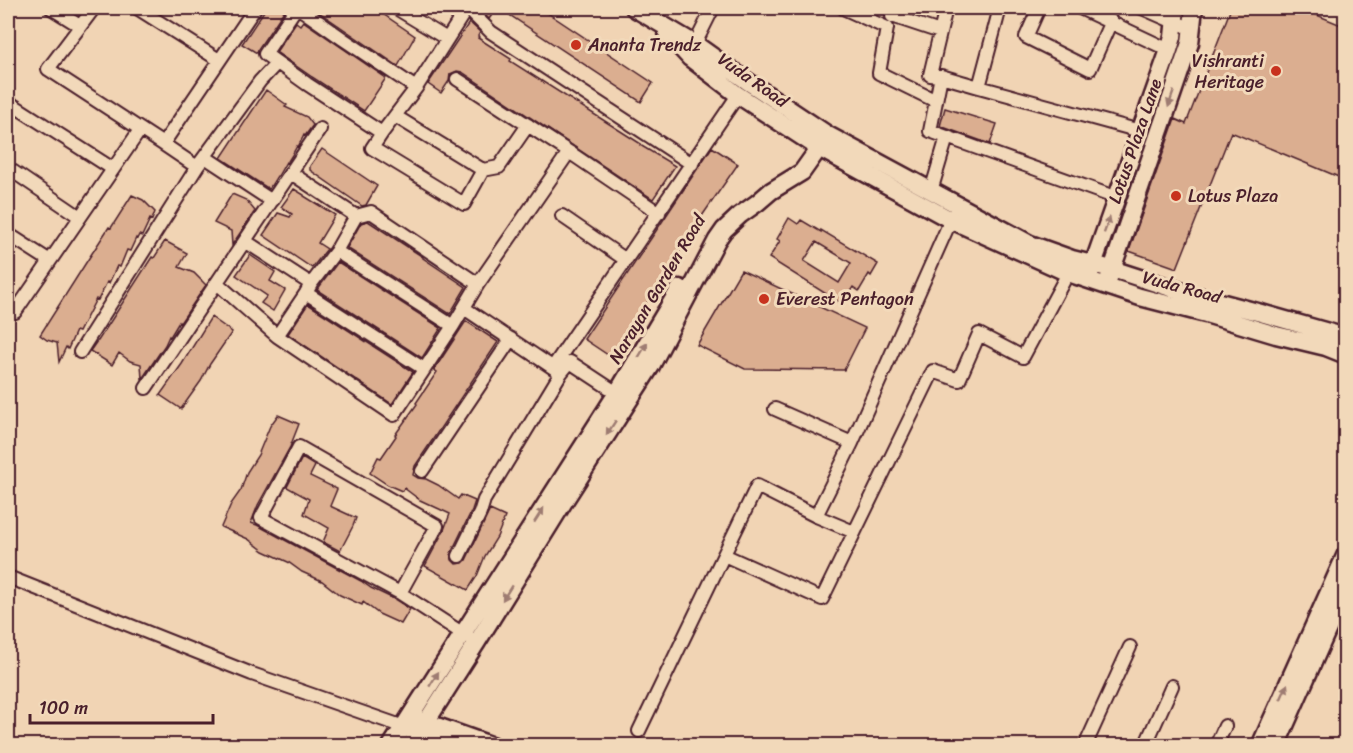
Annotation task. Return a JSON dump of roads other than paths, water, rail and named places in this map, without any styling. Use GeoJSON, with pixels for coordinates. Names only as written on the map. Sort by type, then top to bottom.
{"type":"FeatureCollection","features":[{"type":"Feature","properties":{"kind":"street"},"geometry":{"type":"LineString","coordinates":[[51,8],[80,26]]}},
{"type":"Feature","properties":{"kind":"street"},"geometry":{"type":"LineString","coordinates":[[94,8],[48,69],[197,167]]}},
{"type":"Feature","properties":{"kind":"street"},"geometry":{"type":"LineString","coordinates":[[136,8],[219,60]]}},
{"type":"Feature","properties":{"kind":"street"},"geometry":{"type":"LineString","coordinates":[[163,144],[255,8]]}},
{"type":"Feature","properties":{"kind":"street"},"geometry":{"type":"LineString","coordinates":[[382,134],[265,54],[298,8],[416,88]]}},
{"type":"Feature","properties":{"kind":"street"},"geometry":{"type":"LineString","coordinates":[[396,8],[447,39]]}},
{"type":"Feature","properties":{"kind":"street"},"geometry":{"type":"LineString","coordinates":[[483,170],[464,204],[372,148],[416,88],[467,8],[491,32],[692,164]]}},
{"type":"Feature","properties":{"kind":"street"},"geometry":{"type":"LineString","coordinates":[[634,8],[657,21]]}},
{"type":"Feature","properties":{"kind":"street"},"geometry":{"type":"LineString","coordinates":[[695,44],[713,8]]}},
{"type":"Feature","properties":{"kind":"street"},"geometry":{"type":"LineString","coordinates":[[843,8],[887,28],[879,73],[936,102]]}},
{"type":"Feature","properties":{"kind":"street"},"geometry":{"type":"LineString","coordinates":[[946,8],[930,75],[941,76],[1140,130]]}},
{"type":"Feature","properties":{"kind":"street"},"geometry":{"type":"LineString","coordinates":[[979,87],[1000,8]]}},
{"type":"Feature","properties":{"kind":"street"},"geometry":{"type":"LineString","coordinates":[[1039,8],[1026,37],[1089,69],[1111,21]]}},
{"type":"Feature","properties":{"kind":"street"},"geometry":{"type":"LineString","coordinates":[[1080,8],[1111,21],[1173,29],[1191,35]]}},
{"type":"Feature","properties":{"kind":"street"},"geometry":{"type":"LineString","coordinates":[[1142,8],[1173,29]]}},
{"type":"Feature","properties":{"kind":"street","name":"Lotus Plaza Lane"},"geometry":{"type":"LineString","coordinates":[[1107,286],[1191,35],[1194,8]]}},
{"type":"Feature","properties":{"kind":"street"},"geometry":{"type":"LineString","coordinates":[[892,16],[940,32]]}},
{"type":"Feature","properties":{"kind":"street","name":"Vuda Road"},"geometry":{"type":"LineString","coordinates":[[657,21],[695,44],[747,81],[824,142],[931,191],[954,212]]}},
{"type":"Feature","properties":{"kind":"street","name":"Vuda Road"},"geometry":{"type":"LineString","coordinates":[[657,21],[690,58],[738,95],[954,212],[1070,266],[1091,272],[1112,269],[1186,293],[1346,338]]}},
{"type":"Feature","properties":{"kind":"street","name":"Lotus Plaza Lane"},"geometry":{"type":"LineString","coordinates":[[1091,272],[1173,29]]}},
{"type":"Feature","properties":{"kind":"street"},"geometry":{"type":"LineString","coordinates":[[80,352],[197,167],[260,81],[277,63]]}},
{"type":"Feature","properties":{"kind":"street"},"geometry":{"type":"LineString","coordinates":[[941,76],[930,131],[1117,198]]}},
{"type":"Feature","properties":{"kind":"street"},"geometry":{"type":"LineString","coordinates":[[457,79],[659,213]]}},
{"type":"Feature","properties":{"kind":"street"},"geometry":{"type":"LineString","coordinates":[[459,556],[484,500],[557,370],[627,260],[738,95]]}},
{"type":"Feature","properties":{"kind":"street"},"geometry":{"type":"LineString","coordinates":[[10,103],[113,169]]}},
{"type":"Feature","properties":{"kind":"street"},"geometry":{"type":"LineString","coordinates":[[395,116],[483,170],[498,168],[528,125]]}},
{"type":"Feature","properties":{"kind":"street"},"geometry":{"type":"LineString","coordinates":[[147,387],[320,129]]}},
{"type":"Feature","properties":{"kind":"street"},"geometry":{"type":"LineString","coordinates":[[8,307],[15,312],[140,130]]}},
{"type":"Feature","properties":{"kind":"street"},"geometry":{"type":"LineString","coordinates":[[931,191],[946,137]]}},
{"type":"Feature","properties":{"kind":"street","name":"Narayan Garden Road"},"geometry":{"type":"LineString","coordinates":[[391,746],[414,729],[622,398],[651,366],[724,230],[771,191],[806,168],[824,142]]}},
{"type":"Feature","properties":{"kind":"street"},"geometry":{"type":"LineString","coordinates":[[217,283],[277,336],[394,414],[478,284],[569,152]]}},
{"type":"Feature","properties":{"kind":"street"},"geometry":{"type":"LineString","coordinates":[[205,157],[272,201]]}},
{"type":"Feature","properties":{"kind":"street"},"geometry":{"type":"LineString","coordinates":[[8,168],[80,217]]}},
{"type":"Feature","properties":{"kind":"street"},"geometry":{"type":"LineString","coordinates":[[291,173],[356,216]]}},
{"type":"Feature","properties":{"kind":"street"},"geometry":{"type":"LineString","coordinates":[[277,336],[308,288],[336,251],[356,216],[371,212],[478,284]]}},
{"type":"Feature","properties":{"kind":"street"},"geometry":{"type":"LineString","coordinates":[[816,516],[852,443],[954,212]]}},
{"type":"Feature","properties":{"kind":"street"},"geometry":{"type":"LineString","coordinates":[[562,216],[627,260]]}},
{"type":"Feature","properties":{"kind":"street"},"geometry":{"type":"LineString","coordinates":[[8,234],[50,261]]}},
{"type":"Feature","properties":{"kind":"street"},"geometry":{"type":"LineString","coordinates":[[245,241],[424,369]]}},
{"type":"Feature","properties":{"kind":"street"},"geometry":{"type":"LineString","coordinates":[[336,251],[453,326]]}},
{"type":"Feature","properties":{"kind":"street"},"geometry":{"type":"LineString","coordinates":[[724,555],[822,598],[933,371],[959,380],[979,334],[1023,357],[1055,299],[1070,266]]}},
{"type":"Feature","properties":{"kind":"street","name":"Vuda Road"},"geometry":{"type":"LineString","coordinates":[[1091,272],[1107,286],[1140,297],[1326,347],[1346,355]]}},
{"type":"Feature","properties":{"kind":"street"},"geometry":{"type":"LineString","coordinates":[[464,308],[557,370]]}},
{"type":"Feature","properties":{"kind":"street"},"geometry":{"type":"LineString","coordinates":[[422,471],[512,339]]}},
{"type":"Feature","properties":{"kind":"street"},"geometry":{"type":"LineString","coordinates":[[557,370],[570,362],[622,398]]}},
{"type":"Feature","properties":{"kind":"street"},"geometry":{"type":"LineString","coordinates":[[775,409],[852,443]]}},
{"type":"Feature","properties":{"kind":"street"},"geometry":{"type":"LineString","coordinates":[[400,593],[437,526],[299,447],[261,518],[400,593],[470,638]]}},
{"type":"Feature","properties":{"kind":"street"},"geometry":{"type":"LineString","coordinates":[[639,732],[757,486],[816,516],[854,532]]}},
{"type":"Feature","properties":{"kind":"street"},"geometry":{"type":"LineString","coordinates":[[1272,743],[1346,554]]}},
{"type":"Feature","properties":{"kind":"street"},"geometry":{"type":"LineString","coordinates":[[8,577],[252,674],[414,729],[455,746]]}},
{"type":"Feature","properties":{"kind":"street"},"geometry":{"type":"LineString","coordinates":[[1272,743],[1346,588]]}},
{"type":"Feature","properties":{"kind":"street"},"geometry":{"type":"LineString","coordinates":[[1085,746],[1130,647]]}},
{"type":"Feature","properties":{"kind":"street"},"geometry":{"type":"LineString","coordinates":[[1145,746],[1172,686]]}},
{"type":"Feature","properties":{"kind":"street"},"geometry":{"type":"LineString","coordinates":[[1216,746],[1225,726]]}},
{"type":"Feature","properties":{"kind":"street"},"geometry":{"type":"LineString","coordinates":[[414,729],[493,746]]}},
{"type":"Feature","properties":{"kind":"place","name":"Ananta Trendz"},"geometry":{"type":"Point","coordinates":[576,45]}},
{"type":"Feature","properties":{"kind":"place","name":"Vishranti Heritage"},"geometry":{"type":"Point","coordinates":[1276,71]}},
{"type":"Feature","properties":{"kind":"place","name":"Lotus Plaza"},"geometry":{"type":"Point","coordinates":[1176,196]}},
{"type":"Feature","properties":{"kind":"place","name":"Everest Pentagon"},"geometry":{"type":"Point","coordinates":[764,299]}}]}
